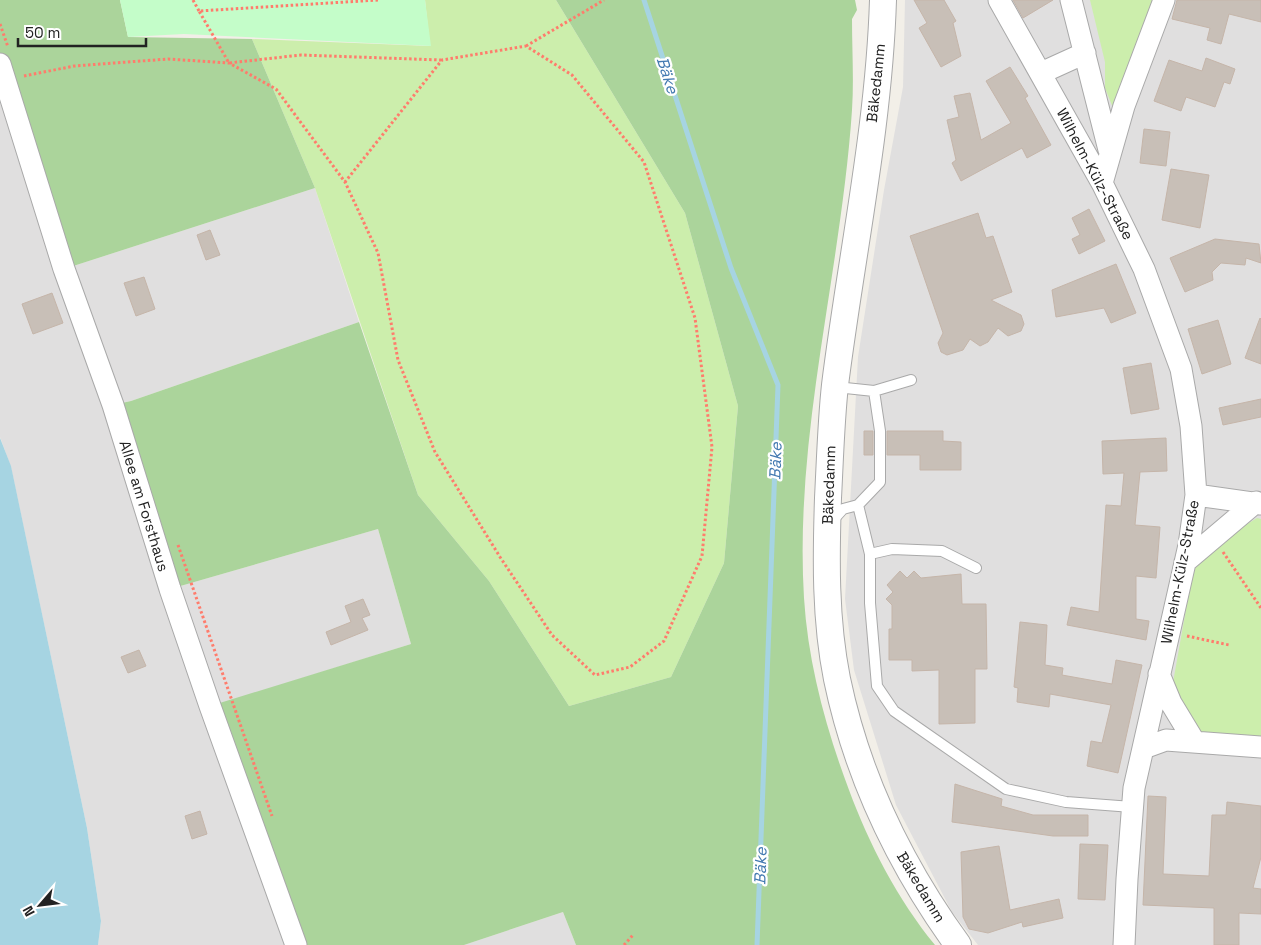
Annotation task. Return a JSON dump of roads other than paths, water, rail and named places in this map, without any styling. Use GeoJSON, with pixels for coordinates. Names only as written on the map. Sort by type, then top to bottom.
{"type":"FeatureCollection","features":[{"type":"Feature","properties":{"kind":"street","name":"Bäkedamm"},"geometry":{"type":"LineString","coordinates":[[884,0],[875,104],[835,387],[827,579],[831,633],[837,678],[869,785],[888,831],[934,912],[958,945]]}},
{"type":"Feature","properties":{"kind":"street","name":"Wilhelm-Külz-Straße"},"geometry":{"type":"LineString","coordinates":[[999,0],[1102,182],[1144,269],[1181,369],[1191,426],[1196,495],[1185,562],[1144,748],[1137,771],[1132,807],[1124,945]]}},
{"type":"Feature","properties":{"kind":"street","name":"Wilhelm-Külz-Straße"},"geometry":{"type":"LineString","coordinates":[[1071,0],[1110,152]]}},
{"type":"Feature","properties":{"kind":"street","name":"Wilhelm-Külz-Straße"},"geometry":{"type":"LineString","coordinates":[[1110,152],[1124,106],[1164,0]]}},
{"type":"Feature","properties":{"kind":"street"},"geometry":{"type":"LineString","coordinates":[[1041,74],[1085,53]]}},
{"type":"Feature","properties":{"kind":"street","name":"Allee am Forsthaus"},"geometry":{"type":"LineString","coordinates":[[3,72],[64,269],[113,405],[173,598],[296,945]]}},
{"type":"Feature","properties":{"kind":"street"},"geometry":{"type":"LineString","coordinates":[[1102,182],[1110,152]]}},
{"type":"Feature","properties":{"kind":"street"},"geometry":{"type":"LineString","coordinates":[[1196,495],[1259,498]]}},
{"type":"Feature","properties":{"kind":"street"},"geometry":{"type":"LineString","coordinates":[[1185,562],[1259,498]]}},
{"type":"Feature","properties":{"kind":"street"},"geometry":{"type":"LineString","coordinates":[[1159,674],[1171,703],[1194,741]]}},
{"type":"Feature","properties":{"kind":"street"},"geometry":{"type":"LineString","coordinates":[[1144,748],[1166,740],[1261,747]]}},
{"type":"Feature","properties":{"kind":"lane"},"geometry":{"type":"LineString","coordinates":[[835,387],[874,392],[911,380]]}},
{"type":"Feature","properties":{"kind":"lane"},"geometry":{"type":"LineString","coordinates":[[828,525],[842,509],[858,505],[880,482],[880,431],[874,392]]}},
{"type":"Feature","properties":{"kind":"lane"},"geometry":{"type":"LineString","coordinates":[[858,505],[870,554],[870,603],[877,686],[894,711],[1006,789],[1066,802],[1132,807]]}},
{"type":"Feature","properties":{"kind":"lane"},"geometry":{"type":"LineString","coordinates":[[870,554],[892,550],[942,551],[976,568]]}},
{"type":"Feature","properties":{"kind":"water"},"geometry":{"type":"Polygon","coordinates":[[[0,438],[11,466],[87,828],[101,921],[98,945],[0,945],[0,438]]]}},
{"type":"Feature","properties":{"kind":"waterway","name":"Bäke"},"geometry":{"type":"LineString","coordinates":[[644,0],[731,268],[778,385],[757,945]]}}]}
